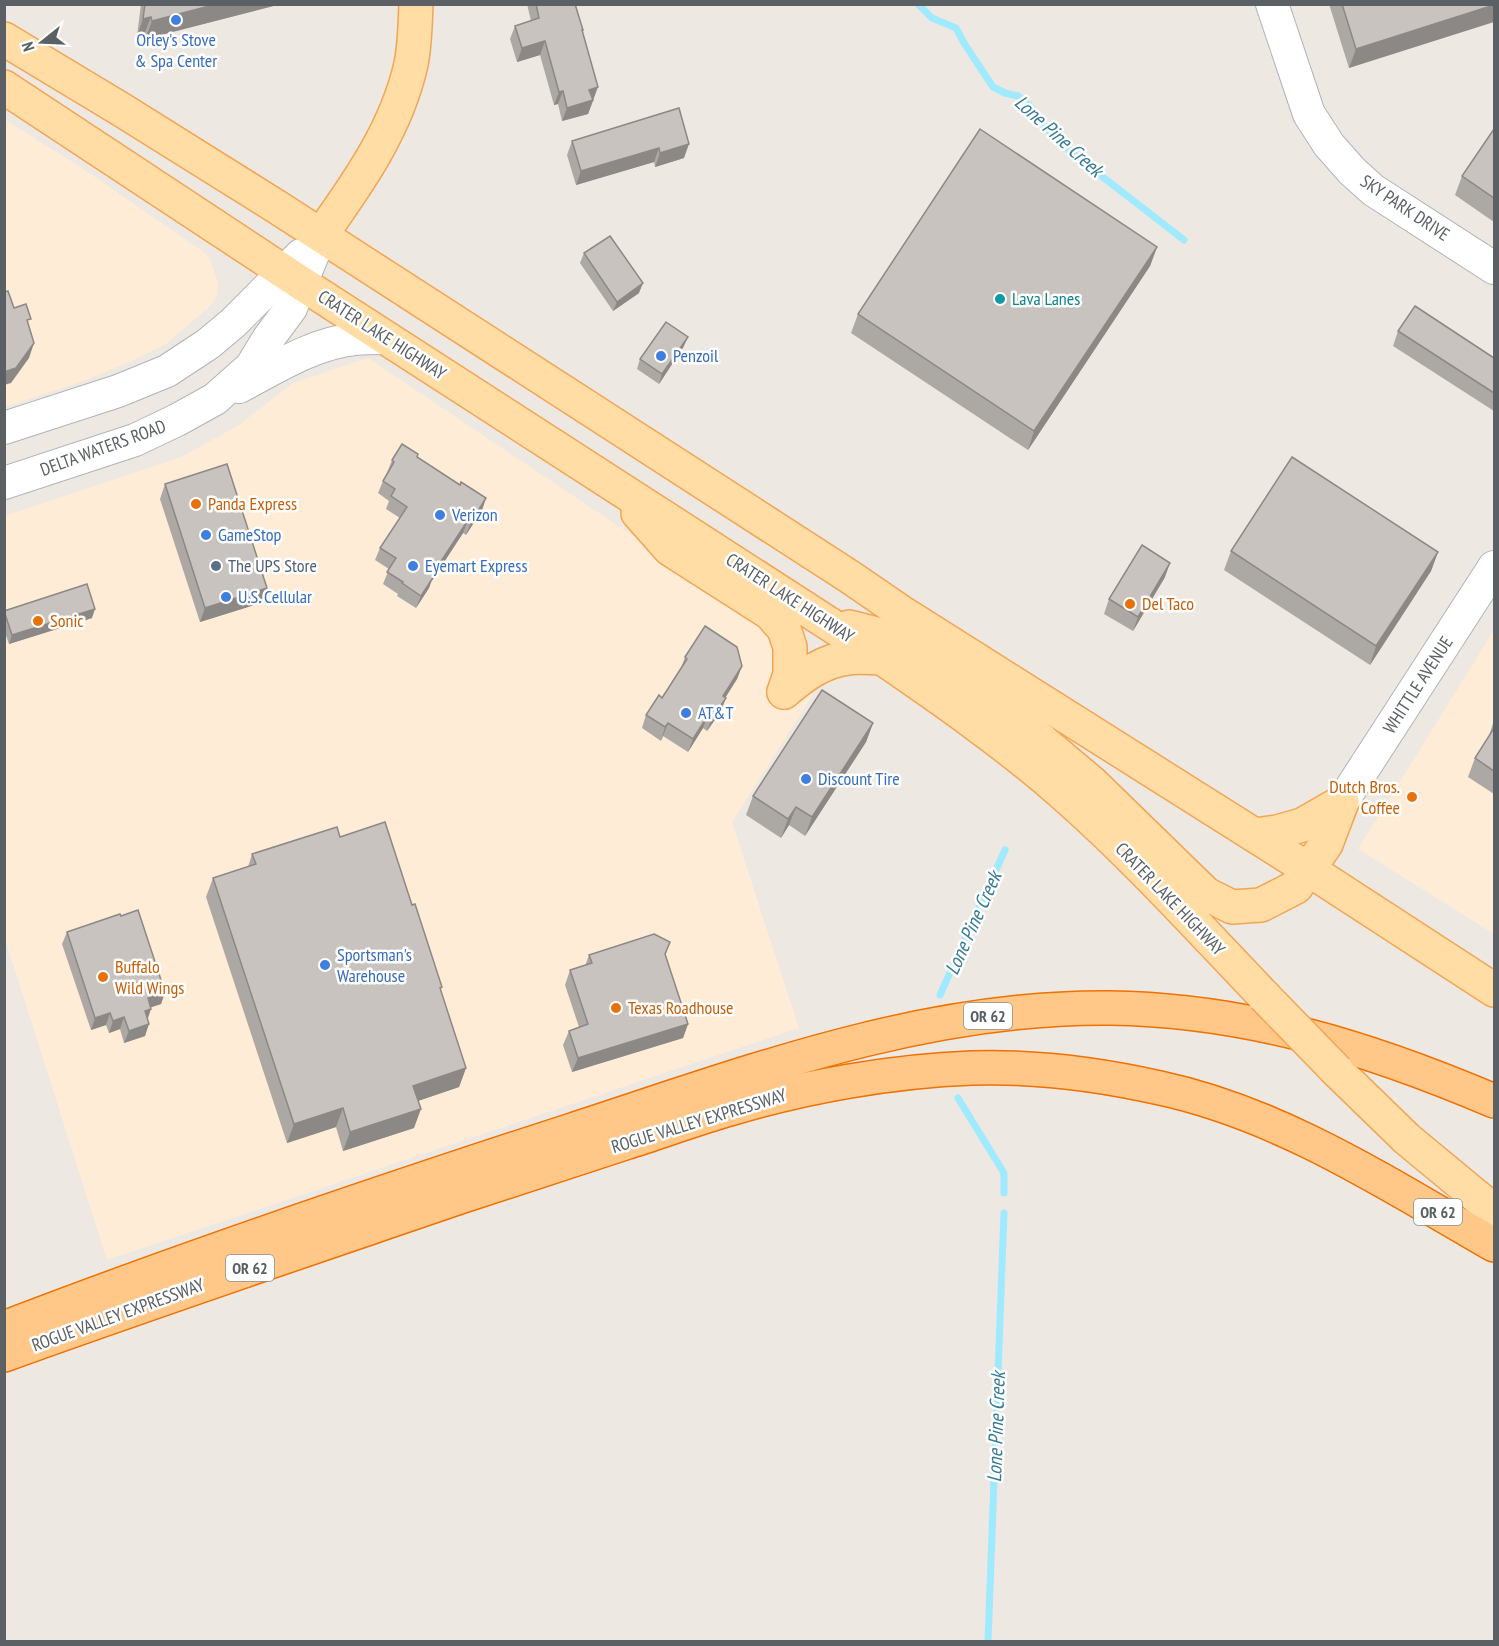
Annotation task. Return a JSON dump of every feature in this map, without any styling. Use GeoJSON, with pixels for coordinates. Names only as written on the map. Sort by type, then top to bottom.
{"type":"FeatureCollection","features":[{"type":"Feature","properties":{"kind":"highway","name":"ROGUE VALLEY EXPRESSWAY"},"geometry":{"type":"LineString","coordinates":[[4,1328],[116,1285],[253,1237],[739,1076],[829,1048],[949,1022],[1032,1011],[1110,1008],[1202,1015],[1251,1022],[1361,1050],[1433,1075],[1494,1101]]}},
{"type":"Feature","properties":{"kind":"highway","name":"ROGUE VALLEY EXPRESSWAY"},"geometry":{"type":"LineString","coordinates":[[4,1355],[262,1264],[709,1116],[788,1094],[847,1083],[902,1074],[972,1068],[1009,1068],[1082,1074],[1161,1088],[1206,1100],[1293,1134],[1381,1179],[1494,1245]]}},
{"type":"Feature","properties":{"kind":"main road","name":"DELTA WATERS ROAD"},"geometry":{"type":"LineString","coordinates":[[321,235],[353,190],[395,115],[411,64],[416,4]]}},
{"type":"Feature","properties":{"kind":"main road"},"geometry":{"type":"LineString","coordinates":[[4,39],[132,116],[321,235],[904,614],[1308,869],[1494,990]]}},
{"type":"Feature","properties":{"kind":"main road","name":"CRATER LAKE HIGHWAY"},"geometry":{"type":"LineString","coordinates":[[4,87],[882,658],[1020,757],[1130,856],[1336,1071],[1407,1139],[1494,1211]]}},
{"type":"Feature","properties":{"kind":"main road"},"geometry":{"type":"LineString","coordinates":[[613,485],[670,549],[770,613],[784,629],[790,647],[790,674],[784,692],[804,675],[820,666],[847,658],[882,658]]}},
{"type":"Feature","properties":{"kind":"main road"},"geometry":{"type":"LineString","coordinates":[[826,622],[896,639],[951,672],[1028,729],[1092,783],[1206,894],[1232,908],[1261,905],[1296,886],[1326,844],[1342,802]]}},
{"type":"Feature","properties":{"kind":"main road"},"geometry":{"type":"LineString","coordinates":[[1254,835],[1302,825],[1342,802]]}},
{"type":"Feature","properties":{"kind":"street","name":"SKY PARK DRIVE"},"geometry":{"type":"LineString","coordinates":[[1272,4],[1309,114],[1329,145],[1373,190],[1494,268]]}},
{"type":"Feature","properties":{"kind":"street","name":"DELTA WATERS ROAD"},"geometry":{"type":"LineString","coordinates":[[4,428],[118,391],[167,371],[208,344],[293,277],[321,235]]}},
{"type":"Feature","properties":{"kind":"street","name":"DELTA WATERS ROAD"},"geometry":{"type":"LineString","coordinates":[[4,483],[135,440],[215,399],[251,367],[291,308],[293,277]]}},
{"type":"Feature","properties":{"kind":"street"},"geometry":{"type":"LineString","coordinates":[[215,399],[293,358],[318,348],[339,341],[387,338]]}},
{"type":"Feature","properties":{"kind":"street","name":"WHITTLE AVENUE"},"geometry":{"type":"LineString","coordinates":[[1342,802],[1494,567]]}},
{"type":"Feature","properties":{"kind":"shaded area"},"geometry":{"type":"Polygon","coordinates":[[[4,119],[82,168],[205,253],[210,259],[218,283],[213,303],[166,344],[84,381],[5,407],[4,119]]]}},
{"type":"Feature","properties":{"kind":"shaded area"},"geometry":{"type":"Polygon","coordinates":[[[368,358],[830,668],[732,822],[799,1028],[107,1260],[5,939],[4,516],[181,457],[239,425],[293,383],[368,358]]]}},
{"type":"Feature","properties":{"kind":"shaded area"},"geometry":{"type":"Polygon","coordinates":[[[1494,630],[1494,934],[1358,849],[1494,630]]]}},
{"type":"Feature","properties":{"kind":"building"},"geometry":{"type":"Polygon","coordinates":[[[145,4],[217,4],[152,21],[151,17],[143,19],[145,4]]]}},
{"type":"Feature","properties":{"kind":"building"},"geometry":{"type":"Polygon","coordinates":[[[536,4],[575,4],[598,87],[589,90],[593,100],[567,108],[563,91],[559,92],[545,41],[522,48],[515,26],[539,18],[536,4]]]}},
{"type":"Feature","properties":{"kind":"building"},"geometry":{"type":"Polygon","coordinates":[[[1342,4],[1494,4],[1494,5],[1356,49],[1342,4]]]}},
{"type":"Feature","properties":{"kind":"building"},"geometry":{"type":"Polygon","coordinates":[[[679,108],[689,144],[660,153],[659,148],[581,171],[572,141],[679,108]]]}},
{"type":"Feature","properties":{"kind":"building","name":"Lava Lanes"},"geometry":{"type":"Polygon","coordinates":[[[980,129],[1157,247],[1034,431],[858,314],[980,129]]]}},
{"type":"Feature","properties":{"kind":"building"},"geometry":{"type":"Polygon","coordinates":[[[1494,129],[1494,198],[1462,176],[1494,129]]]}},
{"type":"Feature","properties":{"kind":"building"},"geometry":{"type":"Polygon","coordinates":[[[610,236],[643,283],[617,302],[584,253],[610,236]]]}},
{"type":"Feature","properties":{"kind":"building"},"geometry":{"type":"Polygon","coordinates":[[[8,291],[14,308],[26,304],[31,319],[27,320],[34,343],[16,368],[4,372],[4,292],[8,291]]]}},
{"type":"Feature","properties":{"kind":"building"},"geometry":{"type":"Polygon","coordinates":[[[1415,306],[1494,358],[1494,393],[1398,331],[1415,306]]]}},
{"type":"Feature","properties":{"kind":"building","name":"Penzoil"},"geometry":{"type":"Polygon","coordinates":[[[666,322],[688,337],[662,374],[640,359],[666,322]]]}},
{"type":"Feature","properties":{"kind":"building"},"geometry":{"type":"Polygon","coordinates":[[[402,444],[418,454],[417,457],[460,485],[461,482],[486,498],[471,522],[468,520],[421,596],[387,572],[396,558],[380,548],[407,507],[391,496],[395,489],[383,481],[402,444]]]}},
{"type":"Feature","properties":{"kind":"building"},"geometry":{"type":"Polygon","coordinates":[[[1292,457],[1438,552],[1376,646],[1231,551],[1292,457]]]}},
{"type":"Feature","properties":{"kind":"building"},"geometry":{"type":"Polygon","coordinates":[[[227,464],[267,588],[205,608],[165,484],[227,464]]]}},
{"type":"Feature","properties":{"kind":"building"},"geometry":{"type":"Polygon","coordinates":[[[1142,545],[1170,563],[1138,617],[1109,599],[1142,545]]]}},
{"type":"Feature","properties":{"kind":"building"},"geometry":{"type":"Polygon","coordinates":[[[87,584],[95,609],[12,635],[4,611],[87,584]]]}},
{"type":"Feature","properties":{"kind":"building"},"geometry":{"type":"Polygon","coordinates":[[[705,626],[737,647],[742,666],[723,696],[726,698],[712,718],[708,715],[693,739],[668,723],[665,727],[646,715],[659,695],[662,698],[705,626]]]}},
{"type":"Feature","properties":{"kind":"building","name":"Discount Tire"},"geometry":{"type":"Polygon","coordinates":[[[822,690],[873,723],[812,817],[796,807],[788,819],[753,796],[822,690]]]}},
{"type":"Feature","properties":{"kind":"building"},"geometry":{"type":"Polygon","coordinates":[[[1494,728],[1494,771],[1475,758],[1494,728]]]}},
{"type":"Feature","properties":{"kind":"building","name":"Sportsman's Warehouse"},"geometry":{"type":"Polygon","coordinates":[[[385,822],[412,905],[415,904],[466,1068],[413,1086],[421,1109],[350,1132],[343,1108],[294,1124],[213,878],[256,864],[252,854],[337,827],[340,837],[385,822]]]}},
{"type":"Feature","properties":{"kind":"building","name":"Buffalo Wild Wings"},"geometry":{"type":"Polygon","coordinates":[[[138,910],[165,992],[148,998],[151,1009],[145,1011],[149,1024],[129,1031],[124,1017],[113,1021],[110,1013],[95,1018],[67,932],[138,910]]]}},
{"type":"Feature","properties":{"kind":"building"},"geometry":{"type":"Polygon","coordinates":[[[654,934],[670,942],[665,954],[688,1024],[578,1058],[569,1031],[588,1024],[570,970],[592,963],[589,955],[654,934]]]}},
{"type":"Feature","properties":{"kind":"waterway","name":"Lone Pine Creek"},"geometry":{"type":"LineString","coordinates":[[918,4],[932,18],[956,28],[993,87],[1018,96],[1031,107],[1051,134],[1077,157],[1184,240]]}},
{"type":"Feature","properties":{"kind":"waterway","name":"Lone Pine Creek"},"geometry":{"type":"LineString","coordinates":[[940,995],[1005,850]]}},
{"type":"Feature","properties":{"kind":"waterway","name":"Lone Pine Creek"},"geometry":{"type":"LineString","coordinates":[[958,1098],[1004,1173],[1004,1193]]}},
{"type":"Feature","properties":{"kind":"waterway","name":"Lone Pine Creek"},"geometry":{"type":"LineString","coordinates":[[988,1642],[1004,1213]]}},
{"type":"Feature","properties":{"kind":"place","name":"Orley's Stove & Spa Center"},"geometry":{"type":"Point","coordinates":[176,20]}},
{"type":"Feature","properties":{"kind":"place","name":"Lava Lanes"},"geometry":{"type":"Point","coordinates":[1000,299]}},
{"type":"Feature","properties":{"kind":"place","name":"Penzoil"},"geometry":{"type":"Point","coordinates":[661,356]}},
{"type":"Feature","properties":{"kind":"place","name":"Panda Express"},"geometry":{"type":"Point","coordinates":[196,504]}},
{"type":"Feature","properties":{"kind":"place","name":"Verizon"},"geometry":{"type":"Point","coordinates":[440,515]}},
{"type":"Feature","properties":{"kind":"place","name":"GameStop"},"geometry":{"type":"Point","coordinates":[206,535]}},
{"type":"Feature","properties":{"kind":"place","name":"The UPS Store"},"geometry":{"type":"Point","coordinates":[216,566]}},
{"type":"Feature","properties":{"kind":"place","name":"Eyemart Express"},"geometry":{"type":"Point","coordinates":[413,566]}},
{"type":"Feature","properties":{"kind":"place","name":"U.S. Cellular"},"geometry":{"type":"Point","coordinates":[226,597]}},
{"type":"Feature","properties":{"kind":"place","name":"Del Taco"},"geometry":{"type":"Point","coordinates":[1130,604]}},
{"type":"Feature","properties":{"kind":"place","name":"Sonic"},"geometry":{"type":"Point","coordinates":[38,621]}},
{"type":"Feature","properties":{"kind":"place","name":"AT&T"},"geometry":{"type":"Point","coordinates":[686,713]}},
{"type":"Feature","properties":{"kind":"place","name":"Discount Tire"},"geometry":{"type":"Point","coordinates":[806,779]}},
{"type":"Feature","properties":{"kind":"place","name":"Dutch Bros. Coffee"},"geometry":{"type":"Point","coordinates":[1412,797]}},
{"type":"Feature","properties":{"kind":"place","name":"Sportsman's Warehouse"},"geometry":{"type":"Point","coordinates":[325,965]}},
{"type":"Feature","properties":{"kind":"place","name":"Buffalo Wild Wings"},"geometry":{"type":"Point","coordinates":[103,977]}},
{"type":"Feature","properties":{"kind":"place","name":"Texas Roadhouse"},"geometry":{"type":"Point","coordinates":[616,1008]}}]}
